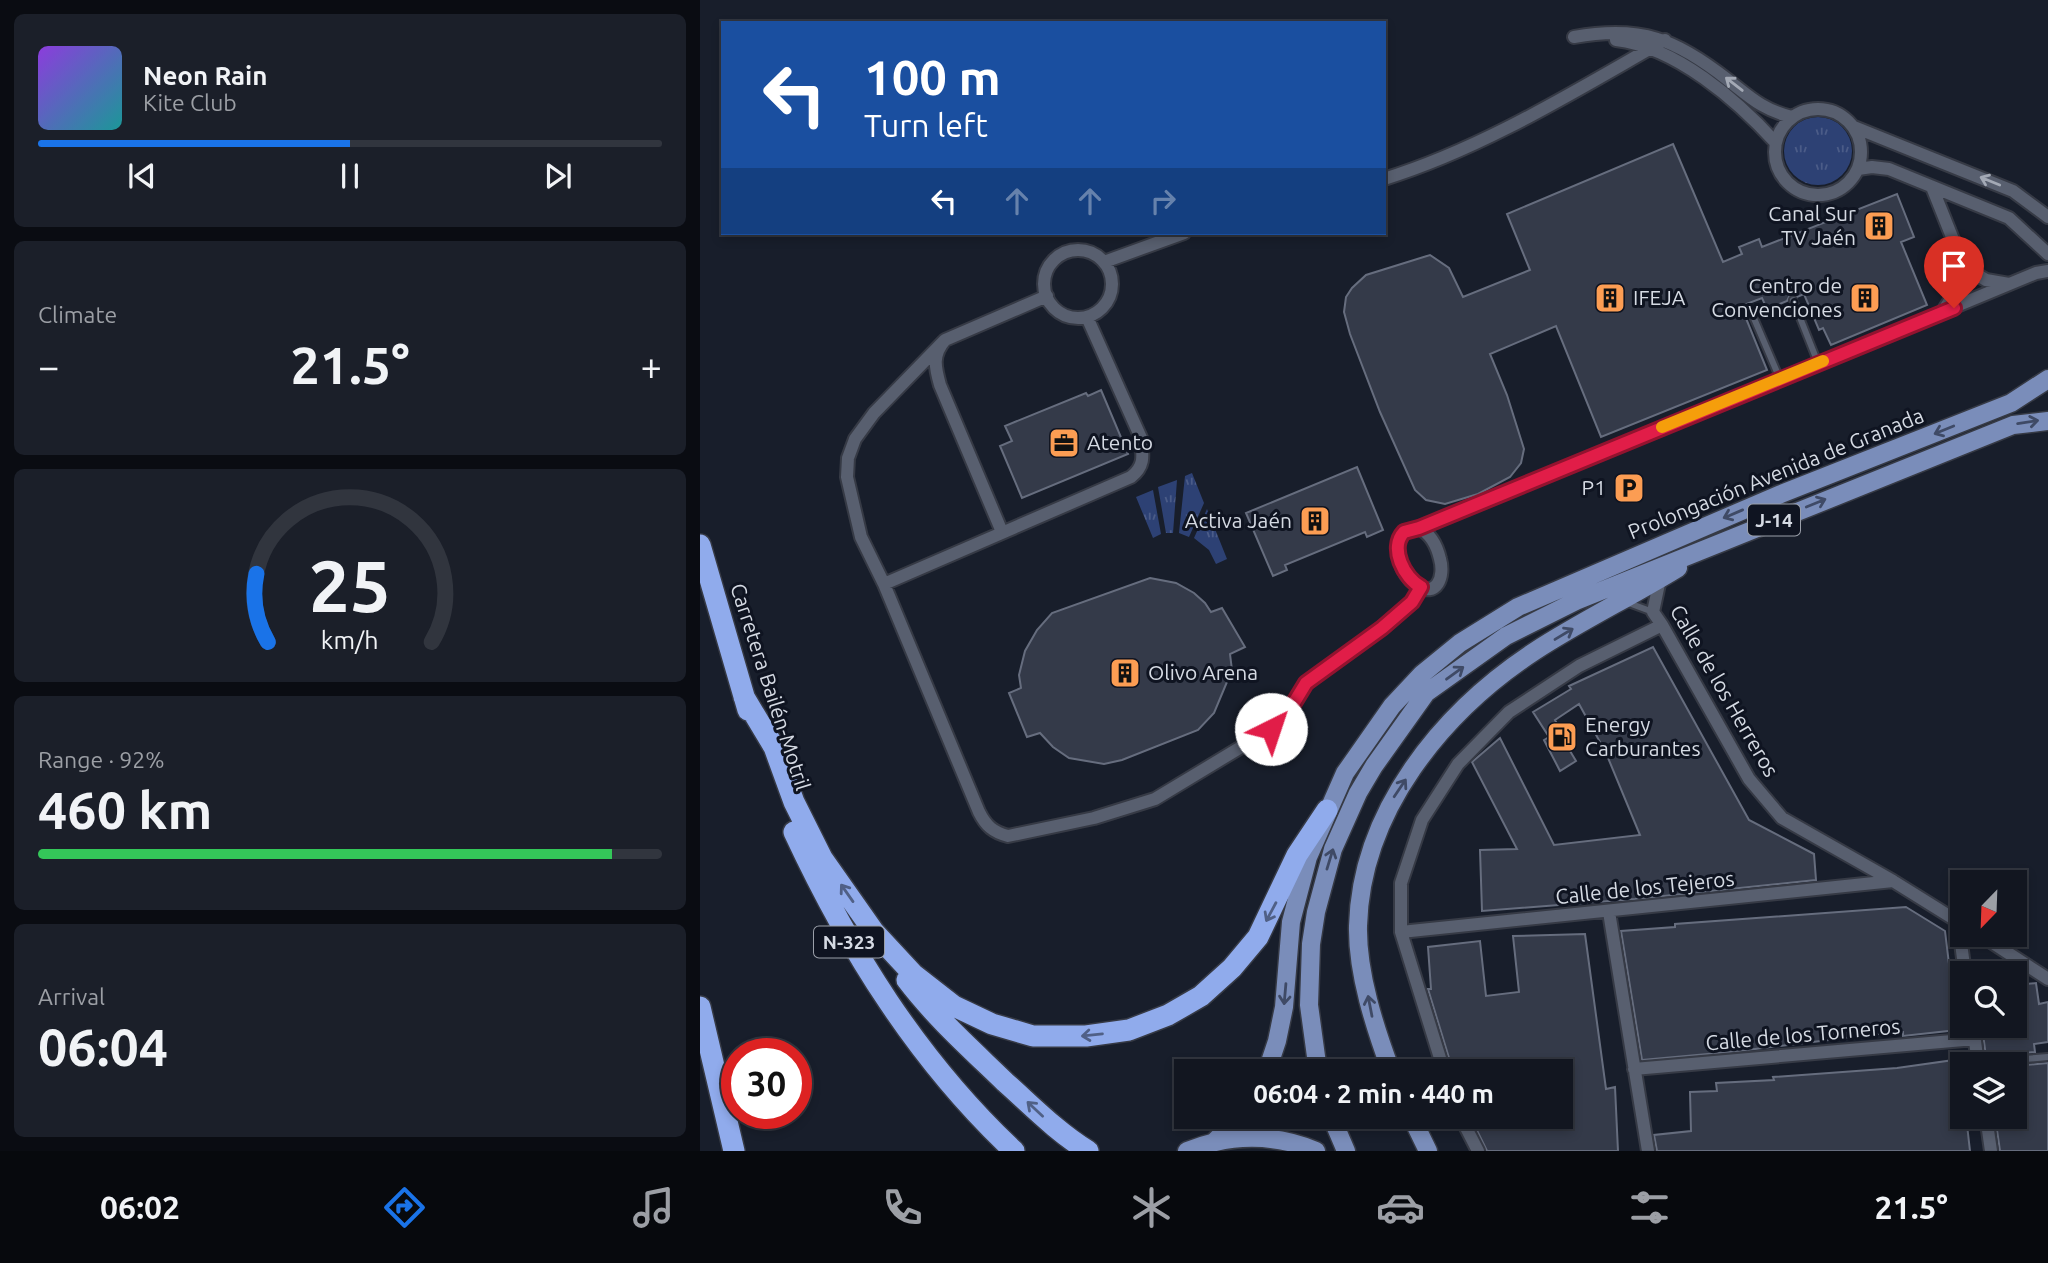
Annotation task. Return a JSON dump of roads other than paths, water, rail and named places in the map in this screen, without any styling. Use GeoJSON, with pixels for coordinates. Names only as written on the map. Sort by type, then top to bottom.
{"type":"FeatureCollection","features":[{"type":"Feature","properties":{"kind":"highway","name":"Carretera Bailén-Motril"},"geometry":{"type":"LineString","coordinates":[[700,545],[762,756],[787,819],[822,893],[856,954],[890,1005],[940,1071],[1014,1151]]}},
{"type":"Feature","properties":{"kind":"highway"},"geometry":{"type":"LineString","coordinates":[[744,697],[774,747],[794,802],[822,858],[925,1003],[1049,1122],[1088,1151]]}},
{"type":"Feature","properties":{"kind":"highway"},"geometry":{"type":"LineString","coordinates":[[874,932],[913,974],[943,998],[992,1024],[1033,1035],[1086,1037],[1129,1030],[1168,1015],[1201,996],[1232,968],[1258,937],[1297,855],[1327,810]]}},
{"type":"Feature","properties":{"kind":"highway"},"geometry":{"type":"LineString","coordinates":[[700,1007],[734,1151]]}},
{"type":"Feature","properties":{"kind":"main road","name":"Prolongación Avenida de Granada"},"geometry":{"type":"LineString","coordinates":[[1271,1059],[1278,1041],[1284,1007],[1292,922],[1308,857],[1345,773],[1399,698],[1423,674],[1460,643],[1518,607],[1781,494],[2011,403],[2048,379]]}},
{"type":"Feature","properties":{"kind":"main road","name":"Prolongación Avenida de Granada"},"geometry":{"type":"LineString","coordinates":[[1506,636],[1576,601],[1725,539],[2013,425],[2048,421]]}},
{"type":"Feature","properties":{"kind":"main road"},"geometry":{"type":"LineString","coordinates":[[1387,1059],[1373,1021],[1358,928],[1363,877],[1375,838],[1393,799],[1419,760],[1471,699],[1533,652],[1725,539]]}},
{"type":"Feature","properties":{"kind":"main road","name":"J-14"},"geometry":{"type":"LineString","coordinates":[[1316,1059],[1309,1004],[1311,944],[1324,879],[1344,821],[1374,766],[1426,693],[1506,636]]}},
{"type":"Feature","properties":{"kind":"main road"},"geometry":{"type":"LineString","coordinates":[[1215,1141],[1227,1129]]}},
{"type":"Feature","properties":{"kind":"main road"},"geometry":{"type":"LineString","coordinates":[[1337,1129],[1346,1151]]}},
{"type":"Feature","properties":{"kind":"main road"},"geometry":{"type":"LineString","coordinates":[[1417,1129],[1428,1151]]}},
{"type":"Feature","properties":{"kind":"main road"},"geometry":{"type":"LineString","coordinates":[[1187,1151],[1215,1141],[1244,1138],[1271,1139],[1316,1151]]}},
{"type":"Feature","properties":{"kind":"street"},"geometry":{"type":"LineString","coordinates":[[1776,143],[1751,116],[1730,99],[1651,48],[1619,40],[1574,37],[1594,33],[1643,34],[1665,40],[1707,63],[1765,109],[1792,117]]}},
{"type":"Feature","properties":{"kind":"street"},"geometry":{"type":"LineString","coordinates":[[1386,178],[1473,144],[1665,40]]}},
{"type":"Feature","properties":{"kind":"street"},"geometry":{"type":"LineString","coordinates":[[1635,58],[1675,61]]}},
{"type":"Feature","properties":{"kind":"street"},"geometry":{"type":"LineString","coordinates":[[1854,127],[1862,148],[1858,169],[1850,181],[1838,191],[1824,195],[1809,194],[1795,189],[1780,172],[1775,158],[1780,130],[1801,112],[1820,108],[1839,114],[1854,127],[2013,191],[2048,217]]}},
{"type":"Feature","properties":{"kind":"street"},"geometry":{"type":"LineString","coordinates":[[1858,169],[1881,167],[2009,218],[2048,254]]}},
{"type":"Feature","properties":{"kind":"street"},"geometry":{"type":"LineString","coordinates":[[1932,187],[1964,267],[1986,280],[2010,284]]}},
{"type":"Feature","properties":{"kind":"street"},"geometry":{"type":"LineString","coordinates":[[1104,262],[1178,235]]}},
{"type":"Feature","properties":{"kind":"street"},"geometry":{"type":"LineString","coordinates":[[1082,251],[1094,254],[1104,262],[1111,276],[1111,291],[1104,306],[1087,317],[1071,317],[1061,313],[1047,296],[1045,284],[1047,272],[1054,261],[1064,254],[1082,251]]}},
{"type":"Feature","properties":{"kind":"street"},"geometry":{"type":"LineString","coordinates":[[1942,313],[1957,289],[1964,267]]}},
{"type":"Feature","properties":{"kind":"street"},"geometry":{"type":"LineString","coordinates":[[1942,313],[2036,273],[2048,271]]}},
{"type":"Feature","properties":{"kind":"street"},"geometry":{"type":"LineString","coordinates":[[1002,532],[940,385],[934,363],[938,347],[945,340],[1047,296]]}},
{"type":"Feature","properties":{"kind":"street"},"geometry":{"type":"LineString","coordinates":[[884,584],[1131,477],[1140,470],[1144,458],[1141,438],[1087,317]]}},
{"type":"Feature","properties":{"kind":"street"},"geometry":{"type":"LineString","coordinates":[[945,340],[874,413],[855,439],[848,458],[847,477],[861,537],[884,584],[985,823],[995,832],[1008,836],[1094,818],[1155,799],[1271,729],[1289,711],[1306,683],[1382,628],[1412,602],[1421,587]]}},
{"type":"Feature","properties":{"kind":"street"},"geometry":{"type":"LineString","coordinates":[[1419,528],[1430,537],[1438,550],[1443,571],[1438,584],[1421,587],[1410,579],[1397,552],[1397,542],[1404,532],[1419,528]]}},
{"type":"Feature","properties":{"kind":"street","name":"Calle de los Herreros"},"geometry":{"type":"LineString","coordinates":[[1660,579],[1653,612],[1749,779],[1782,818],[1950,917]]}},
{"type":"Feature","properties":{"kind":"street"},"geometry":{"type":"LineString","coordinates":[[1440,1059],[1401,932],[1401,883],[1422,820],[1458,764],[1509,712],[1579,666],[1662,625]]}},
{"type":"Feature","properties":{"kind":"street","name":"Calle de los Tejeros"},"geometry":{"type":"LineString","coordinates":[[1401,932],[1893,881]]}},
{"type":"Feature","properties":{"kind":"street"},"geometry":{"type":"LineString","coordinates":[[1609,912],[1648,1151]]}},
{"type":"Feature","properties":{"kind":"street"},"geometry":{"type":"LineString","coordinates":[[1999,947],[2048,979]]}},
{"type":"Feature","properties":{"kind":"street"},"geometry":{"type":"LineString","coordinates":[[1975,1039],[1977,1052]]}},
{"type":"Feature","properties":{"kind":"street","name":"Calle de los Torneros"},"geometry":{"type":"LineString","coordinates":[[1634,1069],[1975,1039]]}},
{"type":"Feature","properties":{"kind":"street"},"geometry":{"type":"LineString","coordinates":[[1467,1129],[1478,1151]]}},
{"type":"Feature","properties":{"kind":"street"},"geometry":{"type":"LineString","coordinates":[[1988,1129],[1991,1151]]}},
{"type":"Feature","properties":{"kind":"lane"},"geometry":{"type":"LineString","coordinates":[[1793,300],[1818,363]]}},
{"type":"Feature","properties":{"kind":"lane"},"geometry":{"type":"LineString","coordinates":[[1419,528],[1942,313]]}},
{"type":"Feature","properties":{"kind":"lane"},"geometry":{"type":"LineString","coordinates":[[1753,316],[1780,379]]}},
{"type":"Feature","properties":{"kind":"lane"},"geometry":{"type":"LineString","coordinates":[[1506,636],[1528,630],[1597,600],[1609,598],[1653,612]]}},
{"type":"Feature","properties":{"kind":"lane"},"geometry":{"type":"LineString","coordinates":[[2027,1059],[2048,1057]]}},
{"type":"Feature","properties":{"kind":"place","name":"Canal Sur TV Jaén"},"geometry":{"type":"Point","coordinates":[1879,226]}},
{"type":"Feature","properties":{"kind":"place","name":"IFEJA"},"geometry":{"type":"Point","coordinates":[1610,298]}},
{"type":"Feature","properties":{"kind":"place","name":"Centro de Convenciones"},"geometry":{"type":"Point","coordinates":[1865,298]}},
{"type":"Feature","properties":{"kind":"place","name":"Atento"},"geometry":{"type":"Point","coordinates":[1064,443]}},
{"type":"Feature","properties":{"kind":"place","name":"P1"},"geometry":{"type":"Point","coordinates":[1629,488]}},
{"type":"Feature","properties":{"kind":"place","name":"Activa Jaén"},"geometry":{"type":"Point","coordinates":[1315,521]}},
{"type":"Feature","properties":{"kind":"place","name":"Olivo Arena"},"geometry":{"type":"Point","coordinates":[1125,673]}},
{"type":"Feature","properties":{"kind":"place","name":"Energy Carburantes"},"geometry":{"type":"Point","coordinates":[1562,737]}}]}
